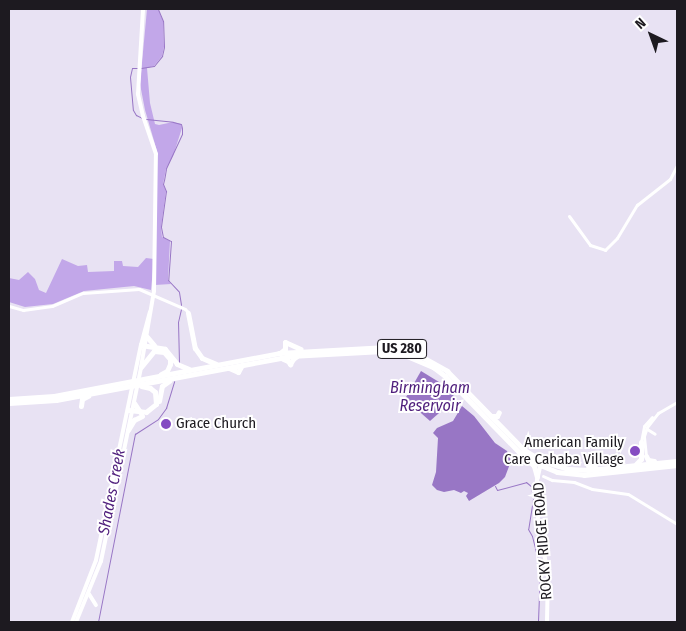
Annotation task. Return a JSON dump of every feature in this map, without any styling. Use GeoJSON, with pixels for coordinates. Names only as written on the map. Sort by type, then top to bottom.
{"type":"FeatureCollection","features":[{"type":"Feature","properties":{"kind":"highway"},"geometry":{"type":"LineString","coordinates":[[188,313],[192,339],[199,354],[209,362],[226,366]]}},
{"type":"Feature","properties":{"kind":"highway"},"geometry":{"type":"LineString","coordinates":[[147,336],[156,348],[168,356],[170,364],[166,372],[154,377]]}},
{"type":"Feature","properties":{"kind":"highway"},"geometry":{"type":"LineString","coordinates":[[279,353],[285,349],[285,342],[303,350]]}},
{"type":"Feature","properties":{"kind":"highway"},"geometry":{"type":"LineString","coordinates":[[144,345],[167,350],[181,367],[192,370]]}},
{"type":"Feature","properties":{"kind":"highway","name":"US 280"},"geometry":{"type":"LineString","coordinates":[[9,399],[42,398],[144,383],[279,353],[303,350],[387,347],[415,353],[447,371],[489,416],[492,422],[496,421],[517,443],[550,469],[584,475],[677,461]]}},
{"type":"Feature","properties":{"kind":"highway"},"geometry":{"type":"LineString","coordinates":[[142,367],[156,348]]}},
{"type":"Feature","properties":{"kind":"highway","name":"US 280"},"geometry":{"type":"LineString","coordinates":[[144,383],[154,377],[192,370],[250,364],[299,356],[383,351],[416,359],[445,376],[519,452],[541,463],[579,470],[677,465]]}},
{"type":"Feature","properties":{"kind":"highway"},"geometry":{"type":"LineString","coordinates":[[250,364],[286,355],[289,352]]}},
{"type":"Feature","properties":{"kind":"highway"},"geometry":{"type":"LineString","coordinates":[[130,412],[141,414],[154,412],[158,402],[158,392],[166,382],[180,376]]}},
{"type":"Feature","properties":{"kind":"highway"},"geometry":{"type":"LineString","coordinates":[[445,376],[489,416],[497,416],[499,413],[501,424],[517,443]]}},
{"type":"Feature","properties":{"kind":"highway"},"geometry":{"type":"LineString","coordinates":[[9,403],[32,404],[144,383],[158,392]]}},
{"type":"Feature","properties":{"kind":"highway"},"geometry":{"type":"LineString","coordinates":[[65,399],[74,400],[81,406],[82,399],[97,393]]}},
{"type":"Feature","properties":{"kind":"highway"},"geometry":{"type":"LineString","coordinates":[[134,403],[141,414]]}},
{"type":"Feature","properties":{"kind":"highway"},"geometry":{"type":"LineString","coordinates":[[128,430],[134,420],[141,414]]}},
{"type":"Feature","properties":{"kind":"highway"},"geometry":{"type":"LineString","coordinates":[[508,441],[519,454],[534,466],[540,476]]}},
{"type":"Feature","properties":{"kind":"highway"},"geometry":{"type":"LineString","coordinates":[[631,466],[642,459],[641,442]]}},
{"type":"Feature","properties":{"kind":"highway"},"geometry":{"type":"LineString","coordinates":[[646,456],[650,461],[664,462]]}},
{"type":"Feature","properties":{"kind":"highway"},"geometry":{"type":"LineString","coordinates":[[579,470],[584,467],[587,460],[589,466],[602,469]]}},
{"type":"Feature","properties":{"kind":"highway"},"geometry":{"type":"LineString","coordinates":[[540,476],[542,469],[550,469]]}},
{"type":"Feature","properties":{"kind":"main road"},"geometry":{"type":"LineString","coordinates":[[72,622],[96,560],[130,412],[154,294],[156,154],[145,123],[138,94],[143,9]]}},
{"type":"Feature","properties":{"kind":"main road"},"geometry":{"type":"LineString","coordinates":[[76,622],[82,612],[101,561],[130,412],[134,403],[142,367],[150,312]]}},
{"type":"Feature","properties":{"kind":"main road","name":"ROCKY RIDGE ROAD"},"geometry":{"type":"LineString","coordinates":[[541,463],[538,524],[548,573],[547,622]]}},
{"type":"Feature","properties":{"kind":"main road"},"geometry":{"type":"LineString","coordinates":[[82,612],[94,605],[89,594]]}},
{"type":"Feature","properties":{"kind":"street"},"geometry":{"type":"LineString","coordinates":[[569,216],[590,245],[605,250],[617,238],[637,206],[670,179],[677,165]]}},
{"type":"Feature","properties":{"kind":"street"},"geometry":{"type":"LineString","coordinates":[[9,306],[23,310],[59,305],[83,293],[126,288],[147,291],[185,309],[188,313]]}},
{"type":"Feature","properties":{"kind":"street"},"geometry":{"type":"LineString","coordinates":[[147,291],[152,301]]}},
{"type":"Feature","properties":{"kind":"street"},"geometry":{"type":"LineString","coordinates":[[646,466],[641,442],[644,426],[649,418],[677,402]]}},
{"type":"Feature","properties":{"kind":"street"},"geometry":{"type":"LineString","coordinates":[[646,466],[644,436],[647,427],[658,413],[672,406]]}},
{"type":"Feature","properties":{"kind":"street"},"geometry":{"type":"LineString","coordinates":[[647,427],[648,431],[655,434]]}},
{"type":"Feature","properties":{"kind":"street"},"geometry":{"type":"LineString","coordinates":[[635,437],[641,442]]}},
{"type":"Feature","properties":{"kind":"street"},"geometry":{"type":"LineString","coordinates":[[540,476],[552,480],[574,482],[592,489],[628,494],[677,524]]}},
{"type":"Feature","properties":{"kind":"shaded area"},"geometry":{"type":"Polygon","coordinates":[[[147,9],[158,9],[163,21],[164,47],[162,56],[154,66],[147,68],[150,103],[155,124],[173,122],[181,124],[182,128],[173,156],[166,169],[163,184],[166,191],[161,227],[162,237],[170,241],[168,280],[171,284],[155,285],[157,151],[145,110],[140,84],[147,9]]]}},
{"type":"Feature","properties":{"kind":"shaded area"},"geometry":{"type":"Polygon","coordinates":[[[146,258],[154,259],[151,290],[134,286],[84,291],[53,304],[25,307],[9,302],[9,278],[19,280],[28,272],[35,279],[39,290],[46,293],[62,259],[78,266],[87,265],[88,272],[114,271],[114,261],[122,261],[123,266],[138,267],[146,258]]]}},
{"type":"Feature","properties":{"kind":"water","name":"Birmingham Reservoir"},"geometry":{"type":"Polygon","coordinates":[[[421,371],[439,382],[456,398],[430,421],[405,399],[421,371]]]}},
{"type":"Feature","properties":{"kind":"water"},"geometry":{"type":"Polygon","coordinates":[[[462,406],[474,416],[495,443],[507,451],[511,461],[505,477],[499,483],[469,501],[466,496],[468,493],[464,491],[461,493],[454,490],[444,492],[437,490],[432,485],[436,472],[438,438],[433,433],[437,428],[453,421],[462,406]]]}},
{"type":"Feature","properties":{"kind":"waterway","name":"Shades Creek"},"geometry":{"type":"LineString","coordinates":[[141,68],[154,66],[162,56],[164,47],[163,21],[158,9]]}},
{"type":"Feature","properties":{"kind":"waterway","name":"Shades Creek"},"geometry":{"type":"LineString","coordinates":[[137,68],[132,68],[130,77],[133,110],[136,115],[142,118]]}},
{"type":"Feature","properties":{"kind":"waterway","name":"Shades Creek"},"geometry":{"type":"LineString","coordinates":[[146,119],[173,122],[181,124],[182,128],[182,134],[166,169],[163,184],[166,191],[161,227],[163,237],[171,241],[168,280],[179,292],[181,305]]}},
{"type":"Feature","properties":{"kind":"waterway","name":"Shades Creek"},"geometry":{"type":"LineString","coordinates":[[179,362],[178,322],[181,309]]}},
{"type":"Feature","properties":{"kind":"waterway","name":"Shades Creek"},"geometry":{"type":"LineString","coordinates":[[98,622],[135,434],[158,419],[166,408],[174,381]]}},
{"type":"Feature","properties":{"kind":"waterway"},"geometry":{"type":"LineString","coordinates":[[495,486],[497,490],[526,482],[532,487],[531,491]]}},
{"type":"Feature","properties":{"kind":"waterway"},"geometry":{"type":"LineString","coordinates":[[533,499],[528,529],[532,536],[540,569],[538,622]]}},
{"type":"Feature","properties":{"kind":"place","name":"Grace Church"},"geometry":{"type":"Point","coordinates":[166,424]}},
{"type":"Feature","properties":{"kind":"place","name":"American Family Care Cahaba Village"},"geometry":{"type":"Point","coordinates":[635,451]}}]}
